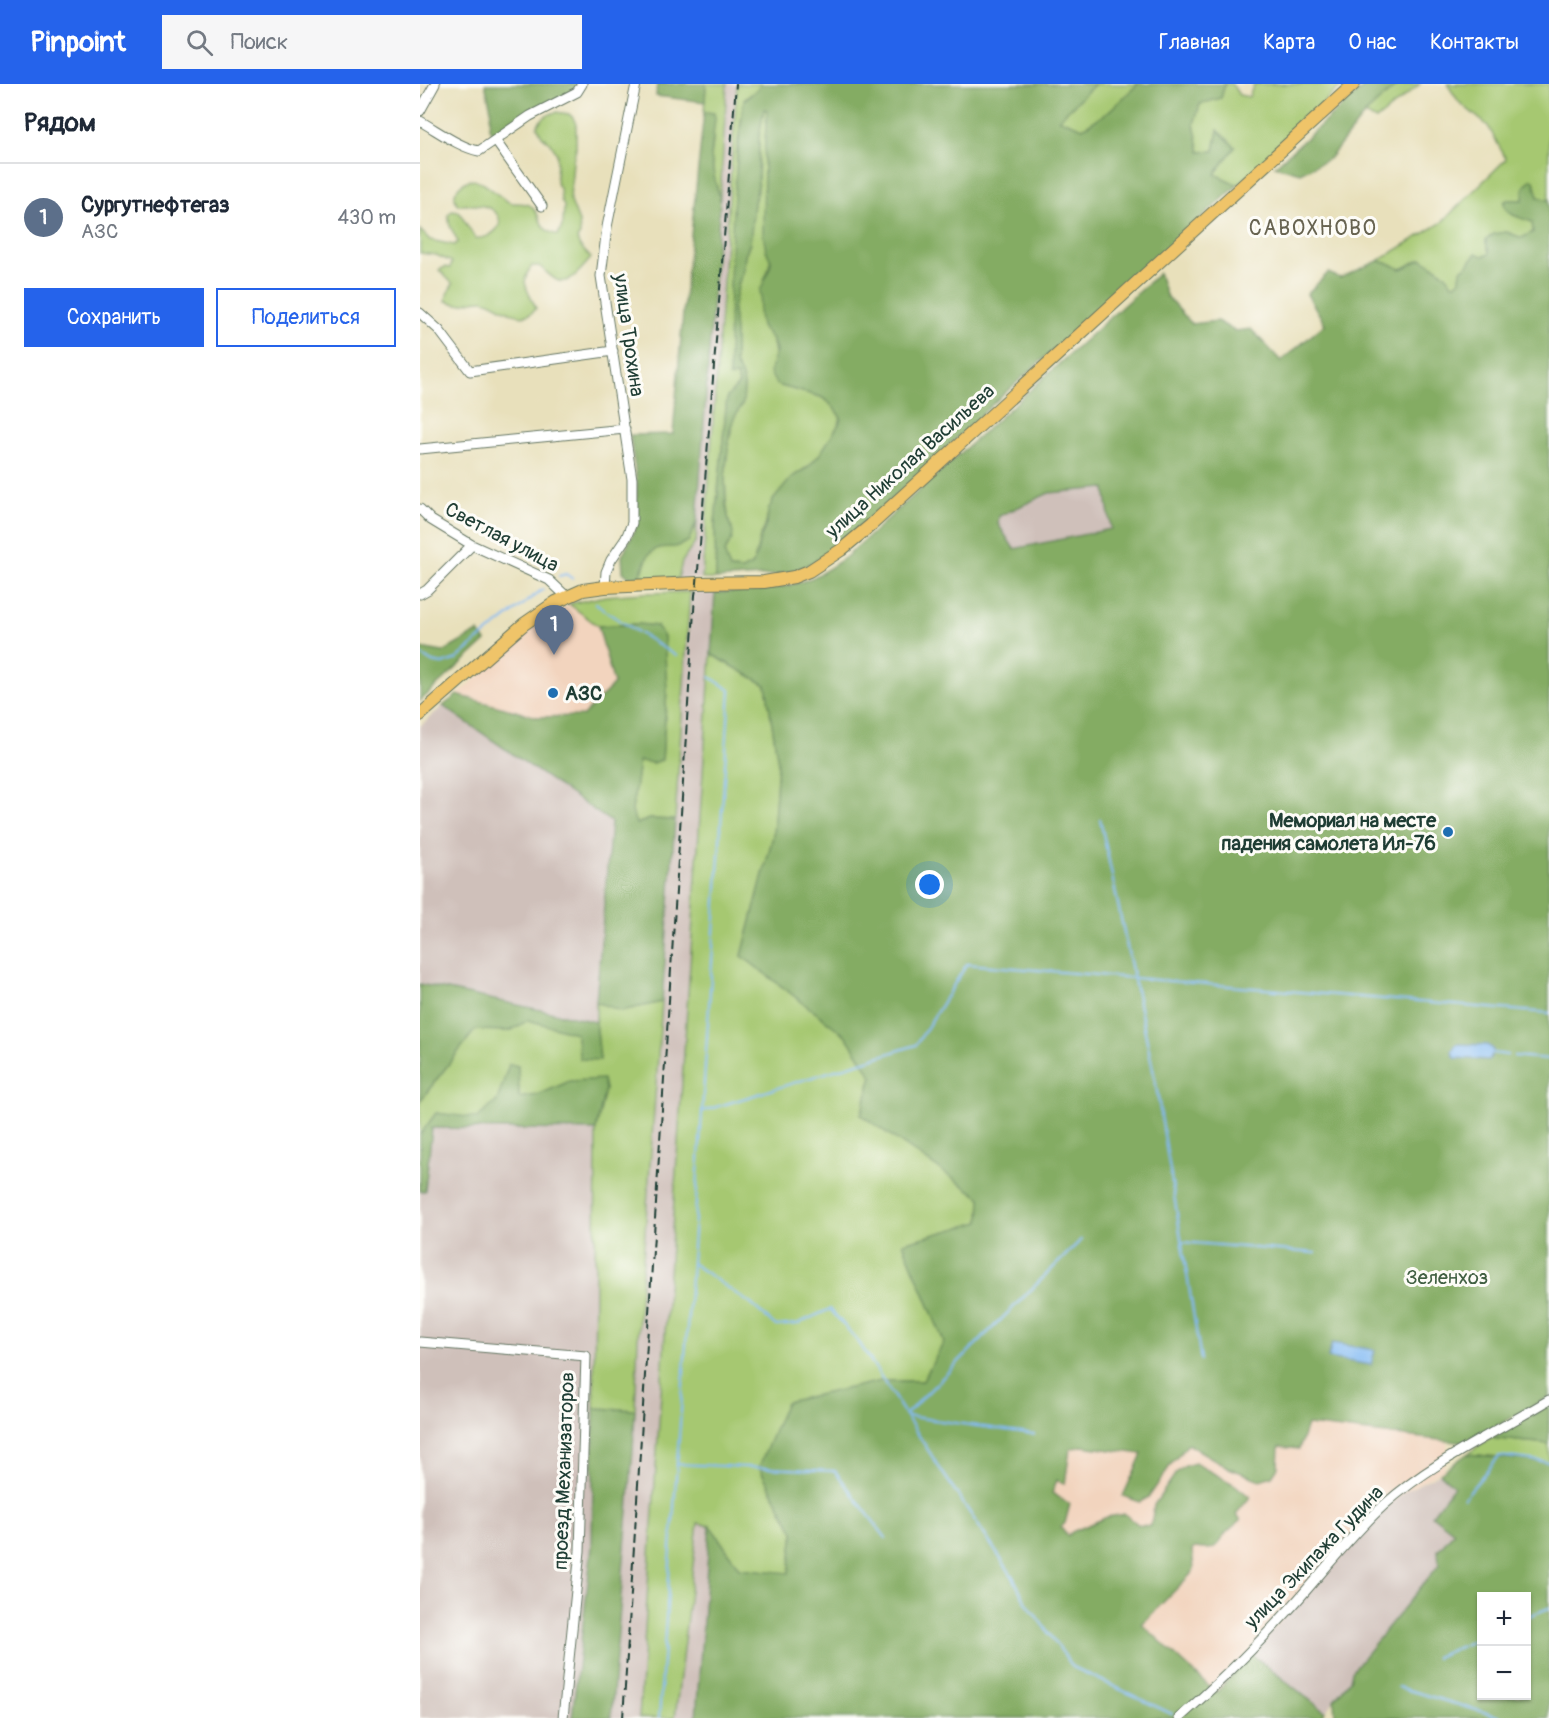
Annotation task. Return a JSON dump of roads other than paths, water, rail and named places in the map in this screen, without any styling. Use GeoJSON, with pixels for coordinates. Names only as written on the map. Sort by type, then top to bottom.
{"type":"FeatureCollection","features":[{"type":"Feature","properties":{"kind":"main road","name":"улица Николая Васильева"},"geometry":{"type":"LineString","coordinates":[[420,714],[524,624],[543,610],[583,590],[604,587],[764,582],[794,577],[809,571],[841,550],[1354,84]]}},
{"type":"Feature","properties":{"kind":"street"},"geometry":{"type":"LineString","coordinates":[[420,111],[435,84]]}},
{"type":"Feature","properties":{"kind":"street"},"geometry":{"type":"LineString","coordinates":[[420,121],[473,150],[479,151],[530,116],[577,92],[582,84]]}},
{"type":"Feature","properties":{"kind":"street","name":"улица Трохина"},"geometry":{"type":"LineString","coordinates":[[604,587],[611,560],[626,538],[632,523],[632,479],[601,276],[607,227],[636,84]]}},
{"type":"Feature","properties":{"kind":"street"},"geometry":{"type":"LineString","coordinates":[[495,140],[542,206]]}},
{"type":"Feature","properties":{"kind":"street"},"geometry":{"type":"LineString","coordinates":[[420,313],[438,330],[470,371],[613,351]]}},
{"type":"Feature","properties":{"kind":"street"},"geometry":{"type":"LineString","coordinates":[[420,449],[625,429]]}},
{"type":"Feature","properties":{"kind":"street","name":"Светлая улица"},"geometry":{"type":"LineString","coordinates":[[420,509],[431,520],[472,544],[549,580],[567,597]]}},
{"type":"Feature","properties":{"kind":"street"},"geometry":{"type":"LineString","coordinates":[[420,594],[427,590],[472,544]]}},
{"type":"Feature","properties":{"kind":"street","name":"проезд Механизаторов"},"geometry":{"type":"LineString","coordinates":[[420,1342],[586,1356],[580,1551],[562,1718]]}},
{"type":"Feature","properties":{"kind":"street","name":"улица Экипажа Гудина"},"geometry":{"type":"LineString","coordinates":[[1179,1718],[1198,1702],[1285,1614],[1361,1528],[1385,1505],[1446,1460],[1549,1400]]}},
{"type":"Feature","properties":{"kind":"water"},"geometry":{"type":"Polygon","coordinates":[[[1456,1044],[1487,1045],[1493,1049],[1493,1053],[1489,1060],[1455,1058],[1452,1052],[1456,1044]]]}},
{"type":"Feature","properties":{"kind":"water"},"geometry":{"type":"Polygon","coordinates":[[[1332,1343],[1375,1350],[1371,1365],[1328,1358],[1332,1343]]]}},
{"type":"Feature","properties":{"kind":"waterway"},"geometry":{"type":"LineString","coordinates":[[559,576],[566,574],[573,579]]}},
{"type":"Feature","properties":{"kind":"waterway"},"geometry":{"type":"LineString","coordinates":[[420,654],[432,662],[442,664],[457,659],[543,589]]}},
{"type":"Feature","properties":{"kind":"waterway"},"geometry":{"type":"LineString","coordinates":[[596,603],[676,656]]}},
{"type":"Feature","properties":{"kind":"waterway"},"geometry":{"type":"LineString","coordinates":[[710,677],[730,690],[692,1263],[751,1304],[776,1326],[797,1324],[830,1309],[860,1344],[1013,1577],[1024,1599],[1073,1667],[1172,1714]]}},
{"type":"Feature","properties":{"kind":"waterway"},"geometry":{"type":"LineString","coordinates":[[1100,819],[1155,1079],[1201,1360]]}},
{"type":"Feature","properties":{"kind":"waterway"},"geometry":{"type":"LineString","coordinates":[[703,1111],[916,1045],[967,964],[1549,1013]]}},
{"type":"Feature","properties":{"kind":"waterway"},"geometry":{"type":"LineString","coordinates":[[1493,1053],[1507,1055]]}},
{"type":"Feature","properties":{"kind":"waterway"},"geometry":{"type":"LineString","coordinates":[[1514,1056],[1549,1059]]}},
{"type":"Feature","properties":{"kind":"waterway"},"geometry":{"type":"LineString","coordinates":[[905,1415],[1081,1240]]}},
{"type":"Feature","properties":{"kind":"waterway"},"geometry":{"type":"LineString","coordinates":[[1182,1242],[1315,1253]]}},
{"type":"Feature","properties":{"kind":"waterway"},"geometry":{"type":"LineString","coordinates":[[692,1263],[677,1464],[835,1471],[886,1538]]}},
{"type":"Feature","properties":{"kind":"waterway"},"geometry":{"type":"LineString","coordinates":[[906,1416],[1034,1434]]}},
{"type":"Feature","properties":{"kind":"waterway"},"geometry":{"type":"LineString","coordinates":[[1464,1498],[1499,1456],[1549,1462]]}},
{"type":"Feature","properties":{"kind":"waterway"},"geometry":{"type":"LineString","coordinates":[[659,1718],[677,1464]]}},
{"type":"Feature","properties":{"kind":"waterway"},"geometry":{"type":"LineString","coordinates":[[1531,1615],[1549,1608]]}},
{"type":"Feature","properties":{"kind":"waterway"},"geometry":{"type":"LineString","coordinates":[[1436,1657],[1477,1639]]}},
{"type":"Feature","properties":{"kind":"waterway"},"geometry":{"type":"LineString","coordinates":[[1398,1687],[1504,1718]]}},
{"type":"Feature","properties":{"kind":"railway"},"geometry":{"type":"LineString","coordinates":[[623,1718],[695,595],[736,84]]}},
{"type":"Feature","properties":{"kind":"place","name":"Сургутнефтегаз"},"geometry":{"type":"Point","coordinates":[554,655]}},
{"type":"Feature","properties":{"kind":"place","name":"АЗС"},"geometry":{"type":"Point","coordinates":[553,693]}},
{"type":"Feature","properties":{"kind":"place","name":"Мемориал на месте падения самолета Ил-76"},"geometry":{"type":"Point","coordinates":[1448,832]}},
{"type":"Feature","properties":{"kind":"district","name":"САВОХНОВО"},"geometry":{"type":"Point","coordinates":[1313,228]}},
{"type":"Feature","properties":{"kind":"park label","name":"Зеленхоз"},"geometry":{"type":"Point","coordinates":[1447,1277]}}]}
